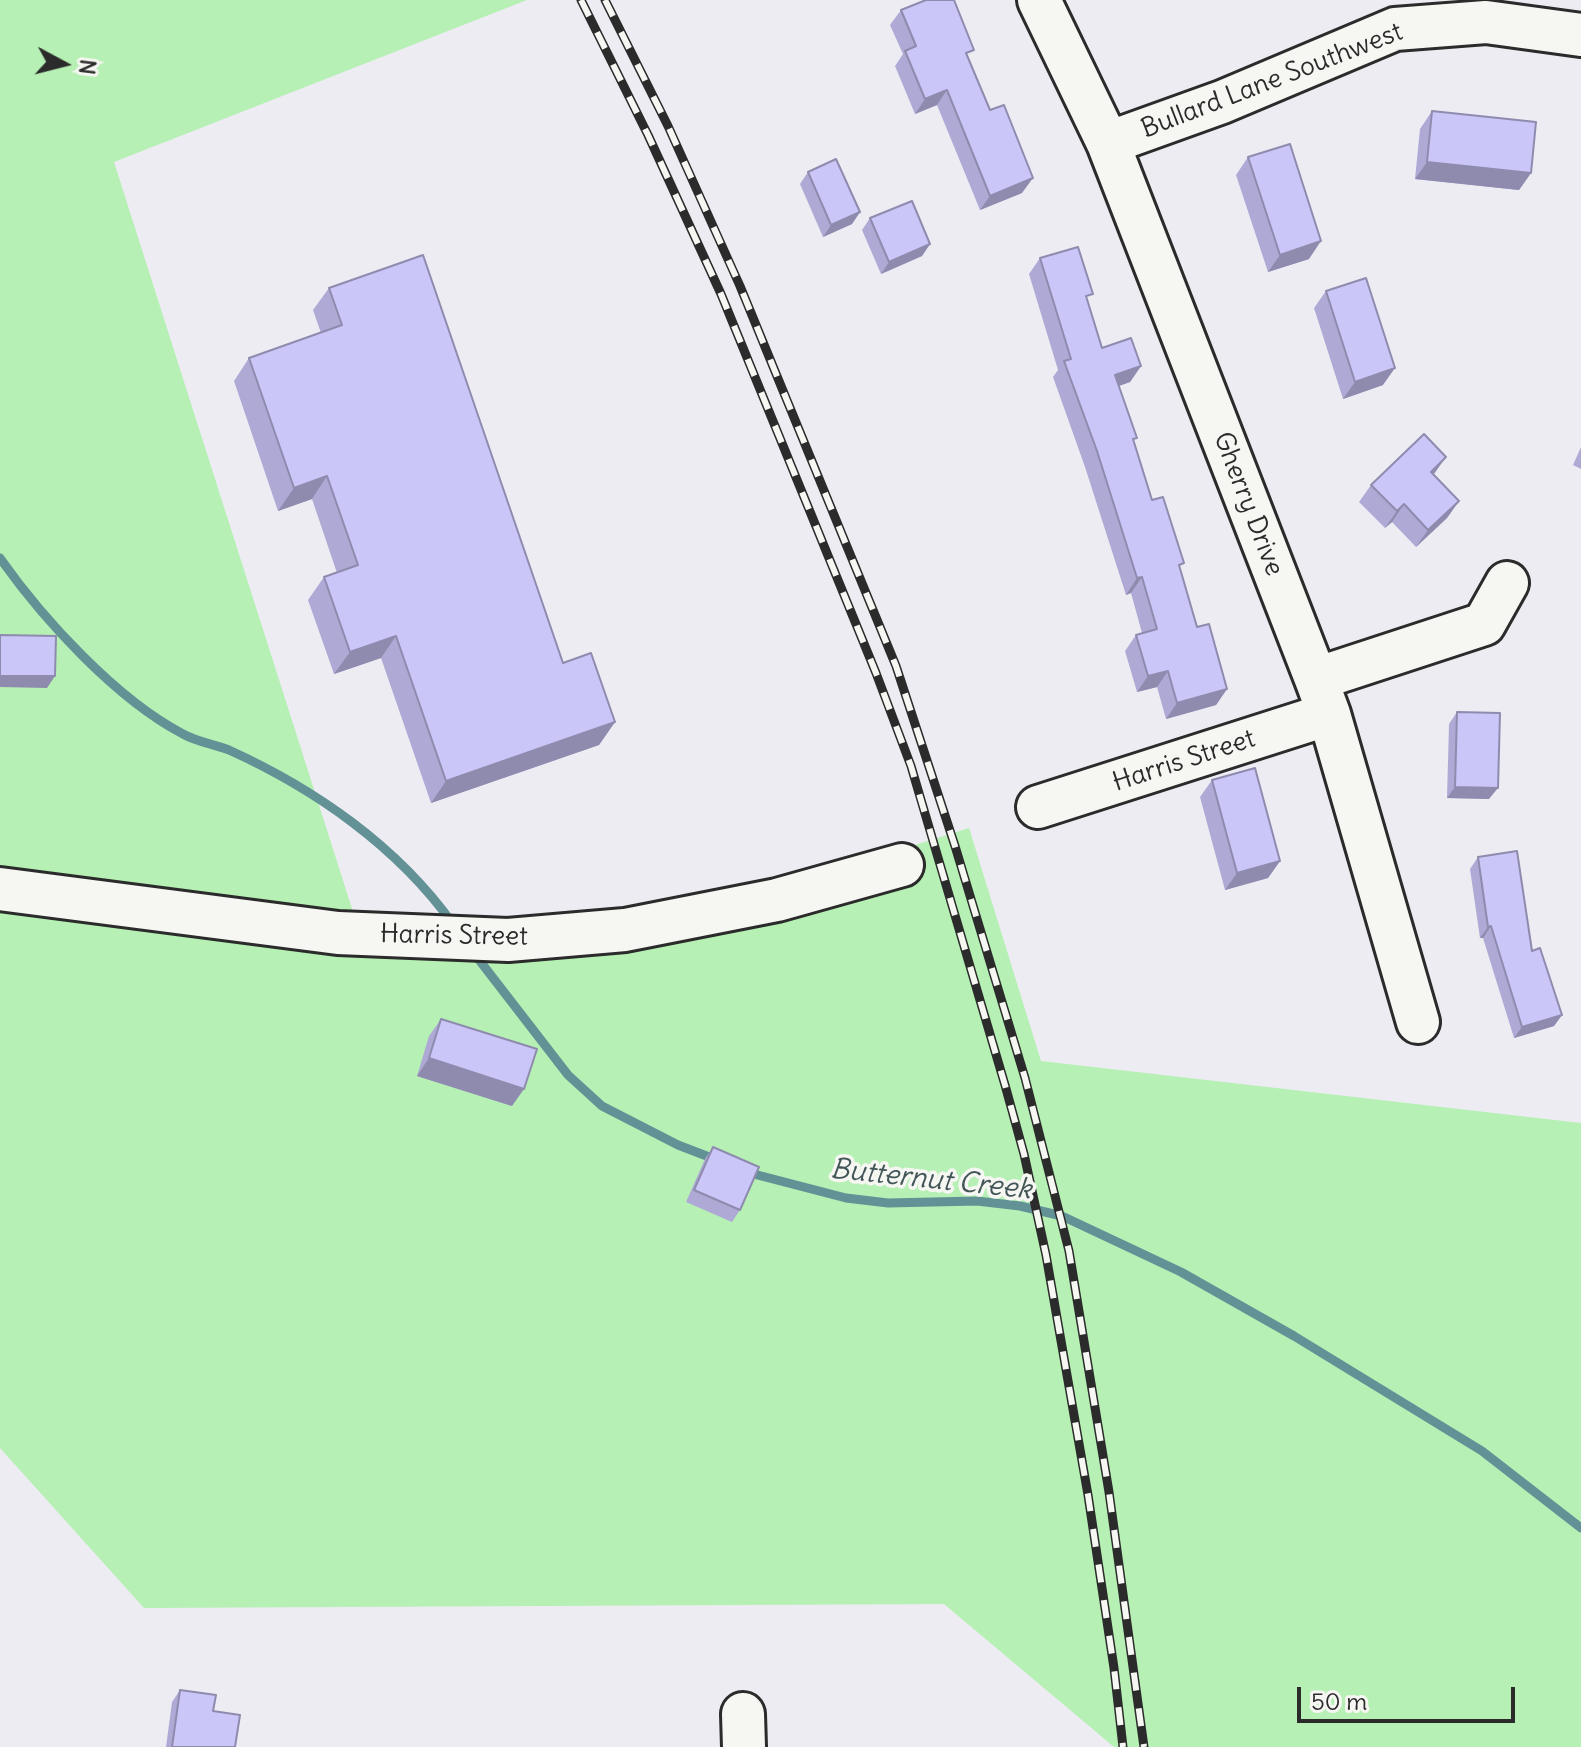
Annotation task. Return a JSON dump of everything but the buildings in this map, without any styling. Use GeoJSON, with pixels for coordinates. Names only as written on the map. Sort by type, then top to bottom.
{"type":"FeatureCollection","features":[{"type":"Feature","properties":{"kind":"street","name":"Gherry Drive"},"geometry":{"type":"LineString","coordinates":[[1039,0],[1108,143],[1323,696],[1418,1022]]}},
{"type":"Feature","properties":{"kind":"street","name":"Bullard Lane Southwest"},"geometry":{"type":"LineString","coordinates":[[1108,143],[1222,102],[1395,29],[1486,22],[1557,21]]}},
{"type":"Feature","properties":{"kind":"street","name":"Harris Street"},"geometry":{"type":"LineString","coordinates":[[1038,807],[1323,696],[1484,624],[1507,583]]}},
{"type":"Feature","properties":{"kind":"street","name":"Harris Street"},"geometry":{"type":"LineString","coordinates":[[0,889],[338,933],[508,940],[625,930],[777,900],[902,865]]}},
{"type":"Feature","properties":{"kind":"green space"},"geometry":{"type":"Polygon","coordinates":[[[0,0],[527,0],[114,162],[362,940],[720,906],[969,828],[1041,1061],[1581,1123],[1581,1747],[1114,1747],[944,1604],[144,1608],[0,1448],[0,0]]]}},
{"type":"Feature","properties":{"kind":"waterway","name":"Butternut Creek"},"geometry":{"type":"LineString","coordinates":[[0,558],[37,606],[82,656],[132,700],[183,734],[261,765],[352,822],[406,869],[453,924]]}},
{"type":"Feature","properties":{"kind":"waterway","name":"Butternut Creek"},"geometry":{"type":"LineString","coordinates":[[473,952],[568,1075],[602,1106],[678,1145],[717,1160]]}},
{"type":"Feature","properties":{"kind":"waterway","name":"Butternut Creek"},"geometry":{"type":"LineString","coordinates":[[746,1172],[846,1198],[888,1203],[977,1201],[1020,1206],[1062,1216],[1181,1272],[1294,1336],[1482,1451],[1581,1528]]}},
{"type":"Feature","properties":{"kind":"railway"},"geometry":{"type":"LineString","coordinates":[[581,0],[648,135],[721,294],[911,766],[1005,1085],[1046,1255],[1088,1495],[1123,1747]]}},
{"type":"Feature","properties":{"kind":"railway"},"geometry":{"type":"LineString","coordinates":[[605,0],[668,126],[740,286],[896,666],[955,846],[1025,1078],[1069,1251],[1109,1492],[1144,1747]]}}]}
